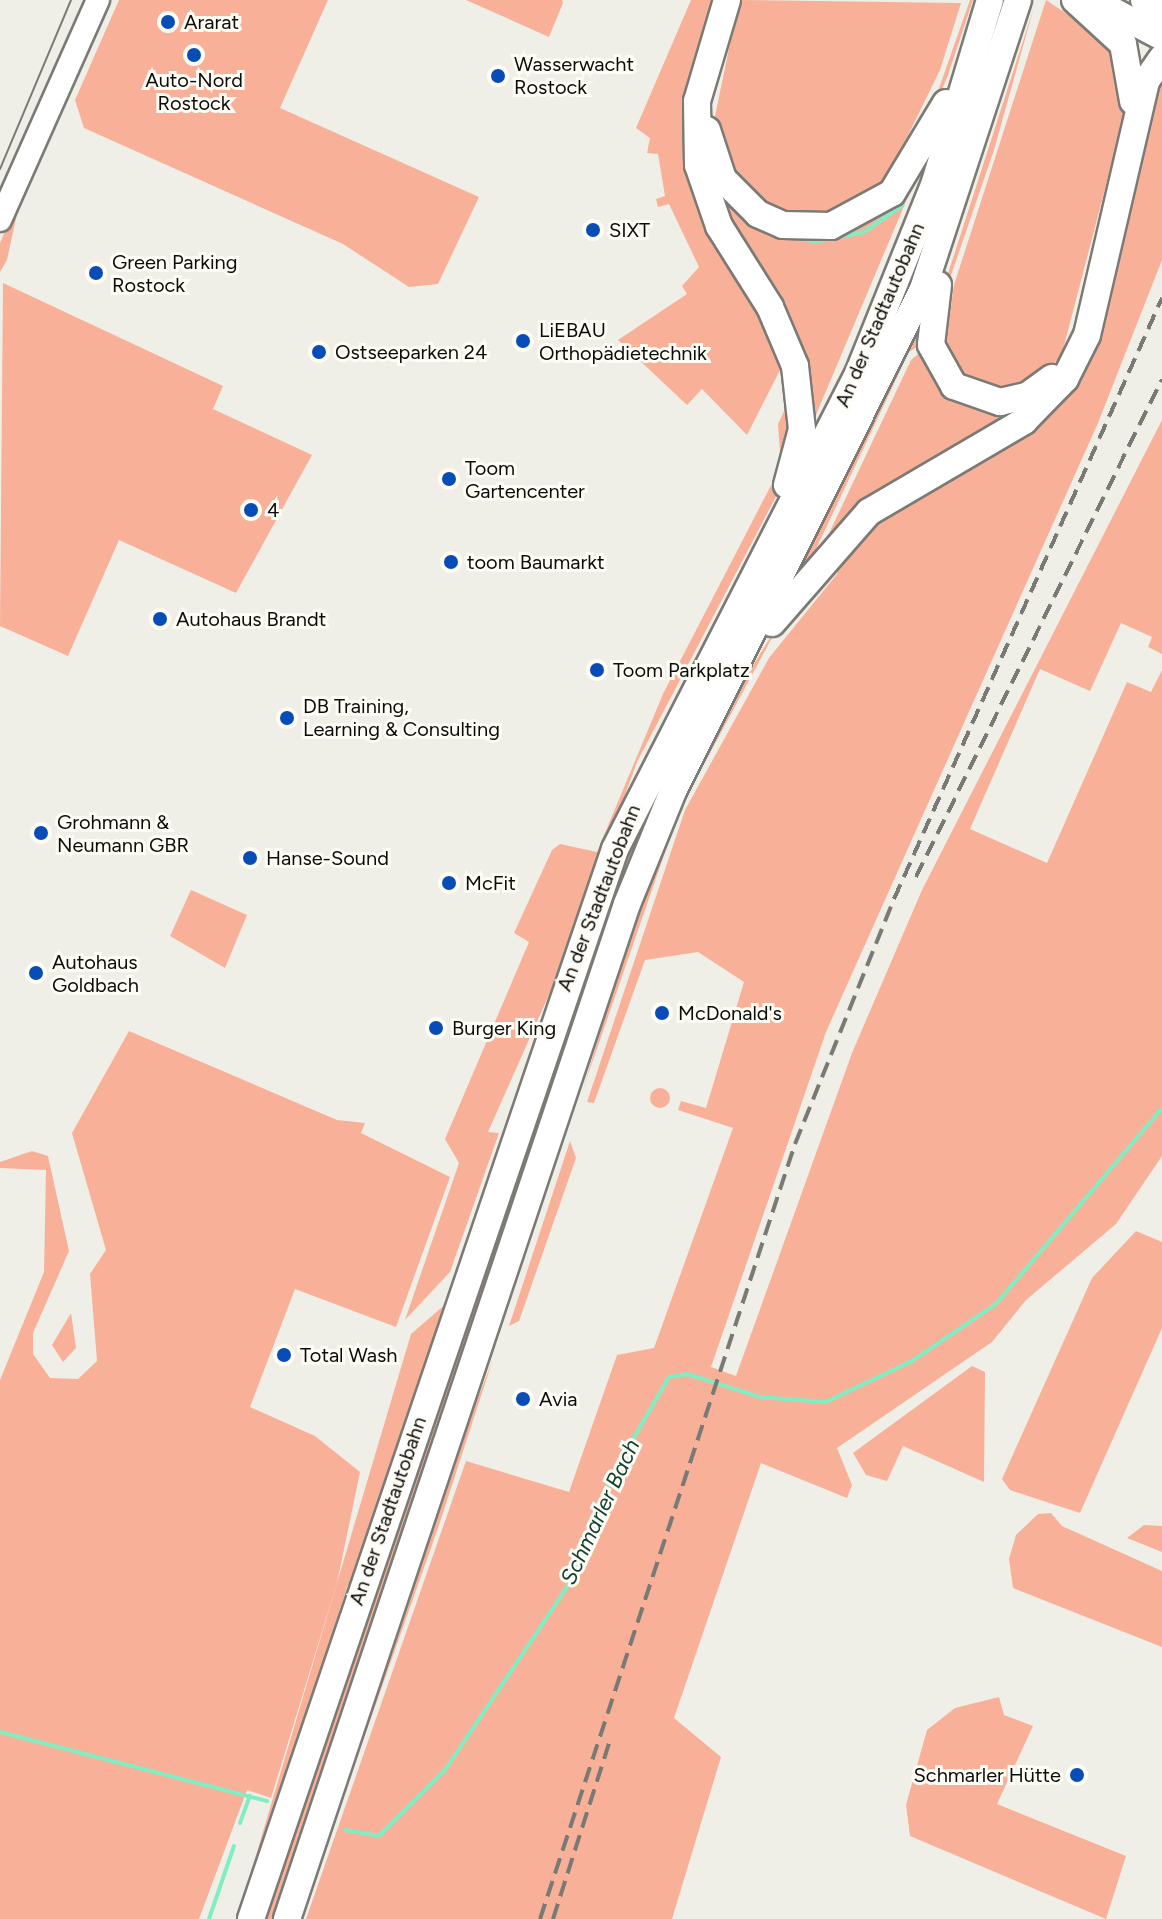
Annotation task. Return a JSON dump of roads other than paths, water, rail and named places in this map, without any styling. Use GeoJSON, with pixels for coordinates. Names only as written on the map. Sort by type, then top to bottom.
{"type":"FeatureCollection","features":[{"type":"Feature","properties":{"kind":"highway"},"geometry":{"type":"LineString","coordinates":[[727,0],[697,101],[698,165],[719,226],[783,335],[802,397],[792,472],[747,583]]}},
{"type":"Feature","properties":{"kind":"highway"},"geometry":{"type":"LineString","coordinates":[[735,0],[707,131],[738,197],[783,225],[831,226],[892,193],[970,67]]}},
{"type":"Feature","properties":{"kind":"highway","name":"An der Stadtautobahn"},"geometry":{"type":"LineString","coordinates":[[251,1919],[582,937],[658,754],[880,323],[970,67],[990,0]]}},
{"type":"Feature","properties":{"kind":"highway","name":"An der Stadtautobahn"},"geometry":{"type":"LineString","coordinates":[[287,1919],[627,904],[740,658],[881,385],[959,197],[1018,0]]}},
{"type":"Feature","properties":{"kind":"highway"},"geometry":{"type":"LineString","coordinates":[[959,197],[960,226],[932,306],[936,360],[954,386],[974,398],[1027,396],[1055,375],[1078,333],[1133,104],[1123,44],[1075,0]]}},
{"type":"Feature","properties":{"kind":"highway"},"geometry":{"type":"LineString","coordinates":[[1093,0],[1162,37]]}},
{"type":"Feature","properties":{"kind":"highway"},"geometry":{"type":"LineString","coordinates":[[1144,0],[1162,11]]}},
{"type":"Feature","properties":{"kind":"highway"},"geometry":{"type":"LineString","coordinates":[[740,658],[869,512],[1024,421],[1065,379],[1087,335],[1146,81],[1162,58]]}},
{"type":"Feature","properties":{"kind":"main road"},"geometry":{"type":"LineString","coordinates":[[0,220],[98,0]]}},
{"type":"Feature","properties":{"kind":"waterway"},"geometry":{"type":"LineString","coordinates":[[756,227],[815,242],[864,232],[903,205]]}},
{"type":"Feature","properties":{"kind":"waterway","name":"Schmarler Bach"},"geometry":{"type":"LineString","coordinates":[[345,1830],[379,1836],[445,1770],[575,1575],[612,1475],[669,1377],[687,1374],[760,1397],[826,1402],[912,1361],[996,1304],[1162,1108]]}},
{"type":"Feature","properties":{"kind":"waterway","name":"Schmarler Bach"},"geometry":{"type":"LineString","coordinates":[[0,1732],[267,1801]]}},
{"type":"Feature","properties":{"kind":"waterway"},"geometry":{"type":"LineString","coordinates":[[240,1823],[250,1796]]}},
{"type":"Feature","properties":{"kind":"waterway"},"geometry":{"type":"LineString","coordinates":[[209,1919],[234,1846]]}},
{"type":"Feature","properties":{"kind":"tram line"},"geometry":{"type":"LineString","coordinates":[[0,169],[71,0]]}},
{"type":"Feature","properties":{"kind":"railway"},"geometry":{"type":"LineString","coordinates":[[540,1919],[795,1144],[894,899],[1162,298]]}},
{"type":"Feature","properties":{"kind":"railway"},"geometry":{"type":"LineString","coordinates":[[916,877],[1162,379]]}},
{"type":"Feature","properties":{"kind":"railway"},"geometry":{"type":"LineString","coordinates":[[553,1919],[609,1744]]}},
{"type":"Feature","properties":{"kind":"place","name":"Ararat"},"geometry":{"type":"Point","coordinates":[168,22]}},
{"type":"Feature","properties":{"kind":"place","name":"Auto-Nord Rostock"},"geometry":{"type":"Point","coordinates":[194,55]}},
{"type":"Feature","properties":{"kind":"place","name":"Wasserwacht Rostock"},"geometry":{"type":"Point","coordinates":[498,76]}},
{"type":"Feature","properties":{"kind":"place","name":"SIXT"},"geometry":{"type":"Point","coordinates":[593,230]}},
{"type":"Feature","properties":{"kind":"place","name":"Green Parking Rostock"},"geometry":{"type":"Point","coordinates":[96,273]}},
{"type":"Feature","properties":{"kind":"place","name":"LiEBAU Orthopädietechnik"},"geometry":{"type":"Point","coordinates":[523,341]}},
{"type":"Feature","properties":{"kind":"place","name":"Ostseeparken 24"},"geometry":{"type":"Point","coordinates":[319,352]}},
{"type":"Feature","properties":{"kind":"place","name":"Toom Gartencenter"},"geometry":{"type":"Point","coordinates":[449,479]}},
{"type":"Feature","properties":{"kind":"place","name":"4"},"geometry":{"type":"Point","coordinates":[251,510]}},
{"type":"Feature","properties":{"kind":"place","name":"toom Baumarkt"},"geometry":{"type":"Point","coordinates":[451,562]}},
{"type":"Feature","properties":{"kind":"place","name":"Autohaus Brandt"},"geometry":{"type":"Point","coordinates":[160,619]}},
{"type":"Feature","properties":{"kind":"place","name":"Toom Parkplatz"},"geometry":{"type":"Point","coordinates":[597,670]}},
{"type":"Feature","properties":{"kind":"place","name":"DB Training, Learning & Consulting"},"geometry":{"type":"Point","coordinates":[287,718]}},
{"type":"Feature","properties":{"kind":"place","name":"Grohmann & Neumann GBR"},"geometry":{"type":"Point","coordinates":[41,833]}},
{"type":"Feature","properties":{"kind":"place","name":"Hanse-Sound"},"geometry":{"type":"Point","coordinates":[250,858]}},
{"type":"Feature","properties":{"kind":"place","name":"McFit"},"geometry":{"type":"Point","coordinates":[449,883]}},
{"type":"Feature","properties":{"kind":"place","name":"Autohaus Goldbach"},"geometry":{"type":"Point","coordinates":[36,973]}},
{"type":"Feature","properties":{"kind":"place","name":"McDonald's"},"geometry":{"type":"Point","coordinates":[662,1013]}},
{"type":"Feature","properties":{"kind":"place","name":"Burger King"},"geometry":{"type":"Point","coordinates":[436,1028]}},
{"type":"Feature","properties":{"kind":"place","name":"Total Wash"},"geometry":{"type":"Point","coordinates":[284,1355]}},
{"type":"Feature","properties":{"kind":"place","name":"Avia"},"geometry":{"type":"Point","coordinates":[523,1399]}},
{"type":"Feature","properties":{"kind":"place","name":"Schmarler Hütte"},"geometry":{"type":"Point","coordinates":[1077,1775]}}]}
